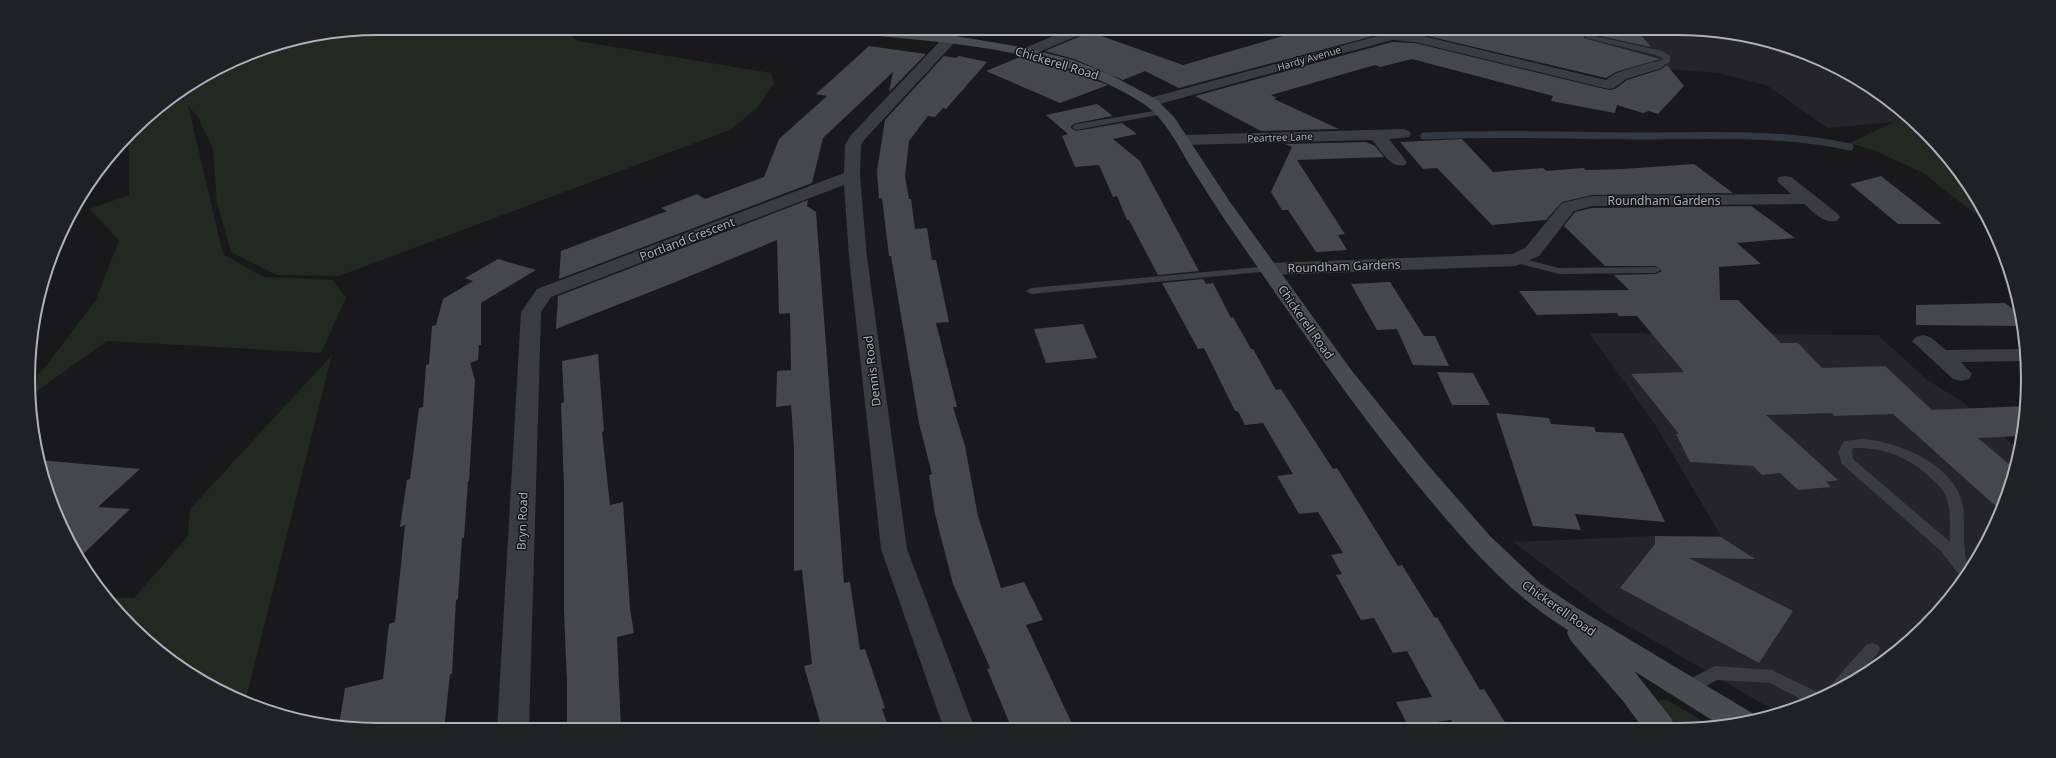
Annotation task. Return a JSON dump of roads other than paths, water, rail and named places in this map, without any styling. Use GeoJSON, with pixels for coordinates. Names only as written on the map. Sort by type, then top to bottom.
{"type":"FeatureCollection","features":[{"type":"Feature","properties":{"kind":"main road","name":"Chickerell Road"},"geometry":{"type":"LineString","coordinates":[[915,35],[950,38],[1027,52],[1068,63],[1104,77],[1155,107],[1169,120],[1222,203],[1344,376],[1429,483],[1481,543],[1504,567],[1531,591],[1567,616],[1734,718]]}},
{"type":"Feature","properties":{"kind":"main road"},"geometry":{"type":"LineString","coordinates":[[1567,616],[1634,692],[1657,723]]}},
{"type":"Feature","properties":{"kind":"street"},"geometry":{"type":"LineString","coordinates":[[1027,52],[1067,35]]}},
{"type":"Feature","properties":{"kind":"street","name":"Hardy Avenue"},"geometry":{"type":"LineString","coordinates":[[1155,107],[1392,36],[1415,38],[1606,88],[1621,76],[1657,65]]}},
{"type":"Feature","properties":{"kind":"street","name":"Dennis Road"},"geometry":{"type":"LineString","coordinates":[[950,38],[857,138],[853,145],[852,176],[858,257],[894,549],[958,723]]}},
{"type":"Feature","properties":{"kind":"street","name":"Peartree Lane"},"geometry":{"type":"LineString","coordinates":[[1183,140],[1403,134]]}},
{"type":"Feature","properties":{"kind":"street"},"geometry":{"type":"LineString","coordinates":[[1377,135],[1398,162]]}},
{"type":"Feature","properties":{"kind":"street","name":"Portland Crescent"},"geometry":{"type":"LineString","coordinates":[[531,312],[544,293],[852,176]]}},
{"type":"Feature","properties":{"kind":"street"},"geometry":{"type":"LineString","coordinates":[[1785,181],[1831,217]]}},
{"type":"Feature","properties":{"kind":"street","name":"Roundham Gardens"},"geometry":{"type":"LineString","coordinates":[[1269,269],[1516,260],[1532,252],[1568,207],[1584,202],[1808,199]]}},
{"type":"Feature","properties":{"kind":"street","name":"Bryn Road"},"geometry":{"type":"LineString","coordinates":[[513,723],[531,312]]}},
{"type":"Feature","properties":{"kind":"street"},"geometry":{"type":"LineString","coordinates":[[1923,341],[1961,374]]}},
{"type":"Feature","properties":{"kind":"street"},"geometry":{"type":"LineString","coordinates":[[1941,356],[2020,355]]}},
{"type":"Feature","properties":{"kind":"lane"},"geometry":{"type":"LineString","coordinates":[[1589,36],[1659,53],[1667,58],[1666,62],[1657,65]]}},
{"type":"Feature","properties":{"kind":"lane"},"geometry":{"type":"LineString","coordinates":[[1076,127],[1155,107]]}},
{"type":"Feature","properties":{"kind":"lane","name":"Roundham Gardens"},"geometry":{"type":"LineString","coordinates":[[1516,260],[1559,271],[1656,270]]}},
{"type":"Feature","properties":{"kind":"lane"},"geometry":{"type":"LineString","coordinates":[[1031,291],[1269,269]]}},
{"type":"Feature","properties":{"kind":"lane"},"geometry":{"type":"LineString","coordinates":[[1962,571],[1946,547],[1847,461],[1845,452],[1850,444],[1862,443],[1897,448],[1926,465],[1944,482],[1953,496],[1956,508],[1957,541],[1963,570]]}},
{"type":"Feature","properties":{"kind":"lane"},"geometry":{"type":"LineString","coordinates":[[1847,678],[1872,649]]}},
{"type":"Feature","properties":{"kind":"lane"},"geometry":{"type":"LineString","coordinates":[[1685,689],[1715,673],[1772,677],[1810,696]]}},
{"type":"Feature","properties":{"kind":"waterway"},"geometry":{"type":"LineString","coordinates":[[1424,136],[1505,134],[1745,136],[1798,139],[1850,147]]}}]}
